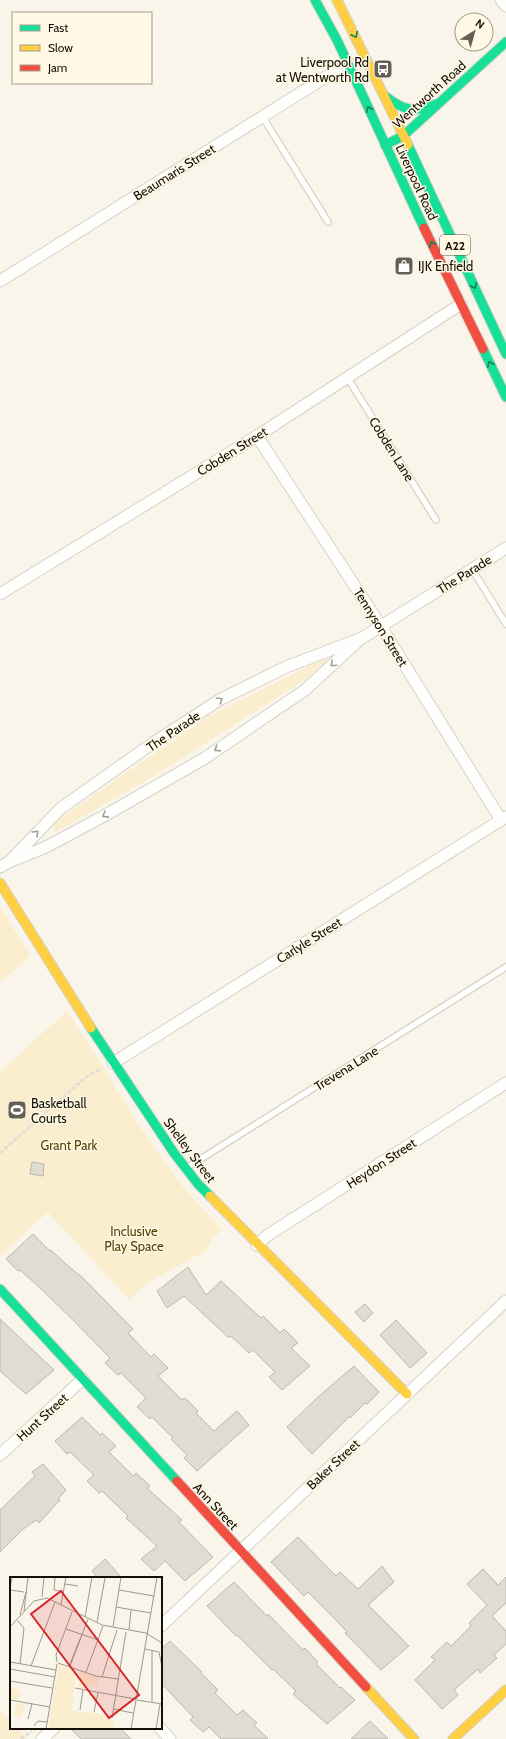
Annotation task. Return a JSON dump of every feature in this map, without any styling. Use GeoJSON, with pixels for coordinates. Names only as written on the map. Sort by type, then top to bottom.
{"type":"FeatureCollection","features":[{"type":"Feature","properties":{"kind":"main road","name":"Liverpool Road"},"geometry":{"type":"LineString","coordinates":[[315,0],[348,63],[385,145],[506,397]]}},
{"type":"Feature","properties":{"kind":"main road","name":"Liverpool Road"},"geometry":{"type":"LineString","coordinates":[[337,0],[385,96],[506,354]]}},
{"type":"Feature","properties":{"kind":"main road","name":"Wentworth Road"},"geometry":{"type":"LineString","coordinates":[[385,145],[403,136],[506,42]]}},
{"type":"Feature","properties":{"kind":"main road"},"geometry":{"type":"LineString","coordinates":[[385,96],[398,106],[410,110],[430,107],[443,101]]}},
{"type":"Feature","properties":{"kind":"main road","name":"Shelley Street"},"geometry":{"type":"LineString","coordinates":[[0,882],[110,1065],[186,1169],[198,1184],[257,1245],[407,1394]]}},
{"type":"Feature","properties":{"kind":"main road","name":"Ann Street"},"geometry":{"type":"LineString","coordinates":[[0,1289],[414,1739]]}},
{"type":"Feature","properties":{"kind":"main road"},"geometry":{"type":"LineString","coordinates":[[453,1739],[506,1690]]}},
{"type":"Feature","properties":{"kind":"street"},"geometry":{"type":"LineString","coordinates":[[501,0],[506,6]]}},
{"type":"Feature","properties":{"kind":"street","name":"Beaumaris Street"},"geometry":{"type":"LineString","coordinates":[[0,281],[348,63]]}},
{"type":"Feature","properties":{"kind":"street","name":"Cobden Street"},"geometry":{"type":"LineString","coordinates":[[0,594],[257,436],[461,304]]}},
{"type":"Feature","properties":{"kind":"street","name":"Tennyson Street"},"geometry":{"type":"LineString","coordinates":[[257,436],[381,626],[503,819]]}},
{"type":"Feature","properties":{"kind":"street","name":"The Parade"},"geometry":{"type":"LineString","coordinates":[[4,864],[52,844],[205,758],[305,690],[362,638],[506,548]]}},
{"type":"Feature","properties":{"kind":"street","name":"The Parade"},"geometry":{"type":"LineString","coordinates":[[4,864],[61,808],[153,743],[221,699],[286,666],[362,638]]}},
{"type":"Feature","properties":{"kind":"street","name":"Carlyle Street"},"geometry":{"type":"LineString","coordinates":[[110,1065],[503,819]]}},
{"type":"Feature","properties":{"kind":"street","name":"Heydon Street"},"geometry":{"type":"LineString","coordinates":[[257,1245],[275,1231],[506,1083]]}},
{"type":"Feature","properties":{"kind":"street","name":"Baker Street"},"geometry":{"type":"LineString","coordinates":[[162,1625],[506,1302]]}},
{"type":"Feature","properties":{"kind":"street","name":"Hunt Street"},"geometry":{"type":"LineString","coordinates":[[0,1455],[83,1379]]}},
{"type":"Feature","properties":{"kind":"street"},"geometry":{"type":"LineString","coordinates":[[42,1739],[53,1729]]}},
{"type":"Feature","properties":{"kind":"street"},"geometry":{"type":"LineString","coordinates":[[161,1729],[170,1739]]}},
{"type":"Feature","properties":{"kind":"lane"},"geometry":{"type":"LineString","coordinates":[[262,116],[328,222]]}},
{"type":"Feature","properties":{"kind":"lane","name":"Cobden Lane"},"geometry":{"type":"LineString","coordinates":[[348,377],[436,520]]}},
{"type":"Feature","properties":{"kind":"lane"},"geometry":{"type":"LineString","coordinates":[[472,569],[506,624]]}},
{"type":"Feature","properties":{"kind":"lane","name":"Trevena Lane"},"geometry":{"type":"LineString","coordinates":[[186,1169],[506,967]]}},
{"type":"Feature","properties":{"kind":"path"},"geometry":{"type":"LineString","coordinates":[[0,1153],[86,1077],[110,1065]]}},
{"type":"Feature","properties":{"kind":"path"},"geometry":{"type":"LineString","coordinates":[[21,1739],[35,1729]]}},
{"type":"Feature","properties":{"kind":"green space"},"geometry":{"type":"Polygon","coordinates":[[[329,656],[326,661],[306,679],[151,778],[54,833],[53,823],[211,715],[329,656]]]}},
{"type":"Feature","properties":{"kind":"green space"},"geometry":{"type":"Polygon","coordinates":[[[0,907],[30,955],[0,983],[0,907]]]}},
{"type":"Feature","properties":{"kind":"green space","name":"Grant Park"},"geometry":{"type":"Polygon","coordinates":[[[67,1011],[101,1063],[139,1126],[183,1187],[222,1230],[212,1239],[206,1251],[147,1283],[129,1299],[48,1212],[0,1256],[0,1072],[67,1011]]]}},
{"type":"Feature","properties":{"kind":"green space"},"geometry":{"type":"Polygon","coordinates":[[[0,1710],[10,1721],[10,1729],[18,1729],[28,1739],[0,1739],[0,1710]]]}},
{"type":"Feature","properties":{"kind":"building"},"geometry":{"type":"Polygon","coordinates":[[[32,1162],[44,1164],[43,1176],[30,1174],[32,1162]]]}},
{"type":"Feature","properties":{"kind":"building"},"geometry":{"type":"Polygon","coordinates":[[[33,1234],[50,1251],[51,1250],[83,1278],[133,1329],[128,1333],[151,1357],[154,1354],[168,1368],[158,1376],[182,1400],[185,1398],[198,1411],[196,1413],[214,1431],[237,1411],[249,1425],[197,1471],[184,1458],[187,1455],[171,1439],[173,1438],[152,1417],[150,1419],[137,1407],[146,1398],[121,1373],[118,1375],[105,1363],[110,1358],[38,1286],[20,1270],[18,1271],[6,1259],[33,1234]]]}},
{"type":"Feature","properties":{"kind":"building"},"geometry":{"type":"Polygon","coordinates":[[[188,1267],[206,1295],[221,1281],[261,1318],[263,1316],[280,1333],[284,1329],[298,1343],[291,1348],[310,1366],[282,1390],[269,1377],[275,1372],[253,1350],[249,1353],[231,1336],[229,1338],[184,1296],[167,1308],[157,1291],[188,1267]]]}},
{"type":"Feature","properties":{"kind":"building"},"geometry":{"type":"Polygon","coordinates":[[[365,1304],[373,1313],[364,1322],[355,1312],[365,1304]]]}},
{"type":"Feature","properties":{"kind":"building"},"geometry":{"type":"Polygon","coordinates":[[[0,1319],[54,1370],[26,1394],[0,1371],[0,1319]]]}},
{"type":"Feature","properties":{"kind":"building"},"geometry":{"type":"Polygon","coordinates":[[[396,1320],[427,1353],[410,1368],[380,1335],[396,1320]]]}},
{"type":"Feature","properties":{"kind":"building"},"geometry":{"type":"Polygon","coordinates":[[[354,1366],[379,1392],[367,1404],[365,1403],[350,1418],[349,1417],[312,1454],[287,1427],[317,1398],[354,1366]]]}},
{"type":"Feature","properties":{"kind":"building"},"geometry":{"type":"Polygon","coordinates":[[[82,1417],[100,1435],[102,1433],[116,1446],[109,1452],[133,1476],[136,1473],[150,1486],[147,1488],[182,1520],[179,1522],[213,1557],[185,1581],[165,1561],[154,1571],[141,1559],[157,1546],[126,1518],[128,1516],[102,1491],[99,1493],[87,1481],[94,1475],[70,1452],[67,1454],[55,1441],[82,1417]]]}},
{"type":"Feature","properties":{"kind":"building"},"geometry":{"type":"Polygon","coordinates":[[[43,1464],[66,1490],[58,1499],[60,1500],[39,1523],[36,1520],[22,1530],[0,1552],[0,1510],[35,1476],[32,1472],[43,1464]]]}},
{"type":"Feature","properties":{"kind":"building"},"geometry":{"type":"Polygon","coordinates":[[[298,1537],[336,1576],[340,1572],[358,1589],[382,1566],[394,1582],[368,1605],[409,1646],[381,1670],[308,1592],[304,1596],[271,1562],[298,1537]]]}},
{"type":"Feature","properties":{"kind":"building"},"geometry":{"type":"Polygon","coordinates":[[[105,1559],[121,1577],[97,1577],[92,1571],[105,1559]]]}},
{"type":"Feature","properties":{"kind":"building"},"geometry":{"type":"Polygon","coordinates":[[[483,1569],[498,1585],[506,1577],[506,1603],[492,1616],[506,1631],[506,1644],[494,1655],[497,1658],[480,1673],[478,1669],[454,1690],[458,1695],[442,1709],[415,1680],[435,1660],[431,1657],[447,1642],[451,1646],[471,1626],[469,1623],[487,1605],[467,1584],[483,1569]]]}},
{"type":"Feature","properties":{"kind":"building"},"geometry":{"type":"Polygon","coordinates":[[[234,1582],[303,1650],[305,1648],[318,1662],[316,1664],[340,1688],[341,1687],[355,1700],[327,1724],[293,1694],[296,1691],[273,1669],[272,1670],[237,1635],[236,1636],[207,1606],[234,1582]]]}},
{"type":"Feature","properties":{"kind":"building"},"geometry":{"type":"Polygon","coordinates":[[[170,1641],[202,1672],[201,1673],[218,1690],[215,1693],[237,1715],[243,1710],[257,1723],[254,1725],[268,1739],[221,1739],[209,1727],[203,1732],[190,1720],[193,1717],[162,1684],[162,1648],[170,1641]]]}},
{"type":"Feature","properties":{"kind":"building"},"geometry":{"type":"Polygon","coordinates":[[[370,1721],[388,1739],[351,1739],[370,1721]]]}},
{"type":"Feature","properties":{"kind":"building"},"geometry":{"type":"Polygon","coordinates":[[[71,1729],[121,1729],[131,1739],[81,1739],[71,1729]]]}},
{"type":"Feature","properties":{"kind":"traffic: fast"},"geometry":{"type":"LineString","coordinates":[[315,0],[337,40],[424,228]]}},
{"type":"Feature","properties":{"kind":"traffic: fast"},"geometry":{"type":"LineString","coordinates":[[385,145],[403,136],[506,42]]}},
{"type":"Feature","properties":{"kind":"traffic: fast"},"geometry":{"type":"LineString","coordinates":[[385,96],[397,105],[415,110],[436,104]]}},
{"type":"Feature","properties":{"kind":"traffic: fast"},"geometry":{"type":"LineString","coordinates":[[408,145],[506,354]]}},
{"type":"Feature","properties":{"kind":"traffic: fast"},"geometry":{"type":"LineString","coordinates":[[483,349],[506,397]]}},
{"type":"Feature","properties":{"kind":"traffic: fast"},"geometry":{"type":"LineString","coordinates":[[91,1028],[174,1153],[198,1184],[210,1196]]}},
{"type":"Feature","properties":{"kind":"traffic: fast"},"geometry":{"type":"LineString","coordinates":[[0,1289],[177,1481]]}},
{"type":"Feature","properties":{"kind":"traffic: slow"},"geometry":{"type":"LineString","coordinates":[[337,0],[408,145]]}},
{"type":"Feature","properties":{"kind":"traffic: slow"},"geometry":{"type":"LineString","coordinates":[[0,883],[91,1028]]}},
{"type":"Feature","properties":{"kind":"traffic: slow"},"geometry":{"type":"LineString","coordinates":[[210,1196],[407,1394]]}},
{"type":"Feature","properties":{"kind":"traffic: slow"},"geometry":{"type":"LineString","coordinates":[[366,1687],[414,1739]]}},
{"type":"Feature","properties":{"kind":"traffic: slow"},"geometry":{"type":"LineString","coordinates":[[453,1739],[506,1690]]}},
{"type":"Feature","properties":{"kind":"traffic: jam"},"geometry":{"type":"LineString","coordinates":[[424,228],[483,349]]}},
{"type":"Feature","properties":{"kind":"traffic: jam"},"geometry":{"type":"LineString","coordinates":[[177,1481],[366,1687]]}},
{"type":"Feature","properties":{"kind":"place","name":"Liverpool Rd at Wentworth Rd"},"geometry":{"type":"Point","coordinates":[383,69]}},
{"type":"Feature","properties":{"kind":"place","name":"IJK Enfield"},"geometry":{"type":"Point","coordinates":[404,266]}},
{"type":"Feature","properties":{"kind":"place","name":"Basketball Courts"},"geometry":{"type":"Point","coordinates":[17,1110]}},
{"type":"Feature","properties":{"kind":"park label","name":"Inclusive Play Space"},"geometry":{"type":"Point","coordinates":[134,1238]}}]}
